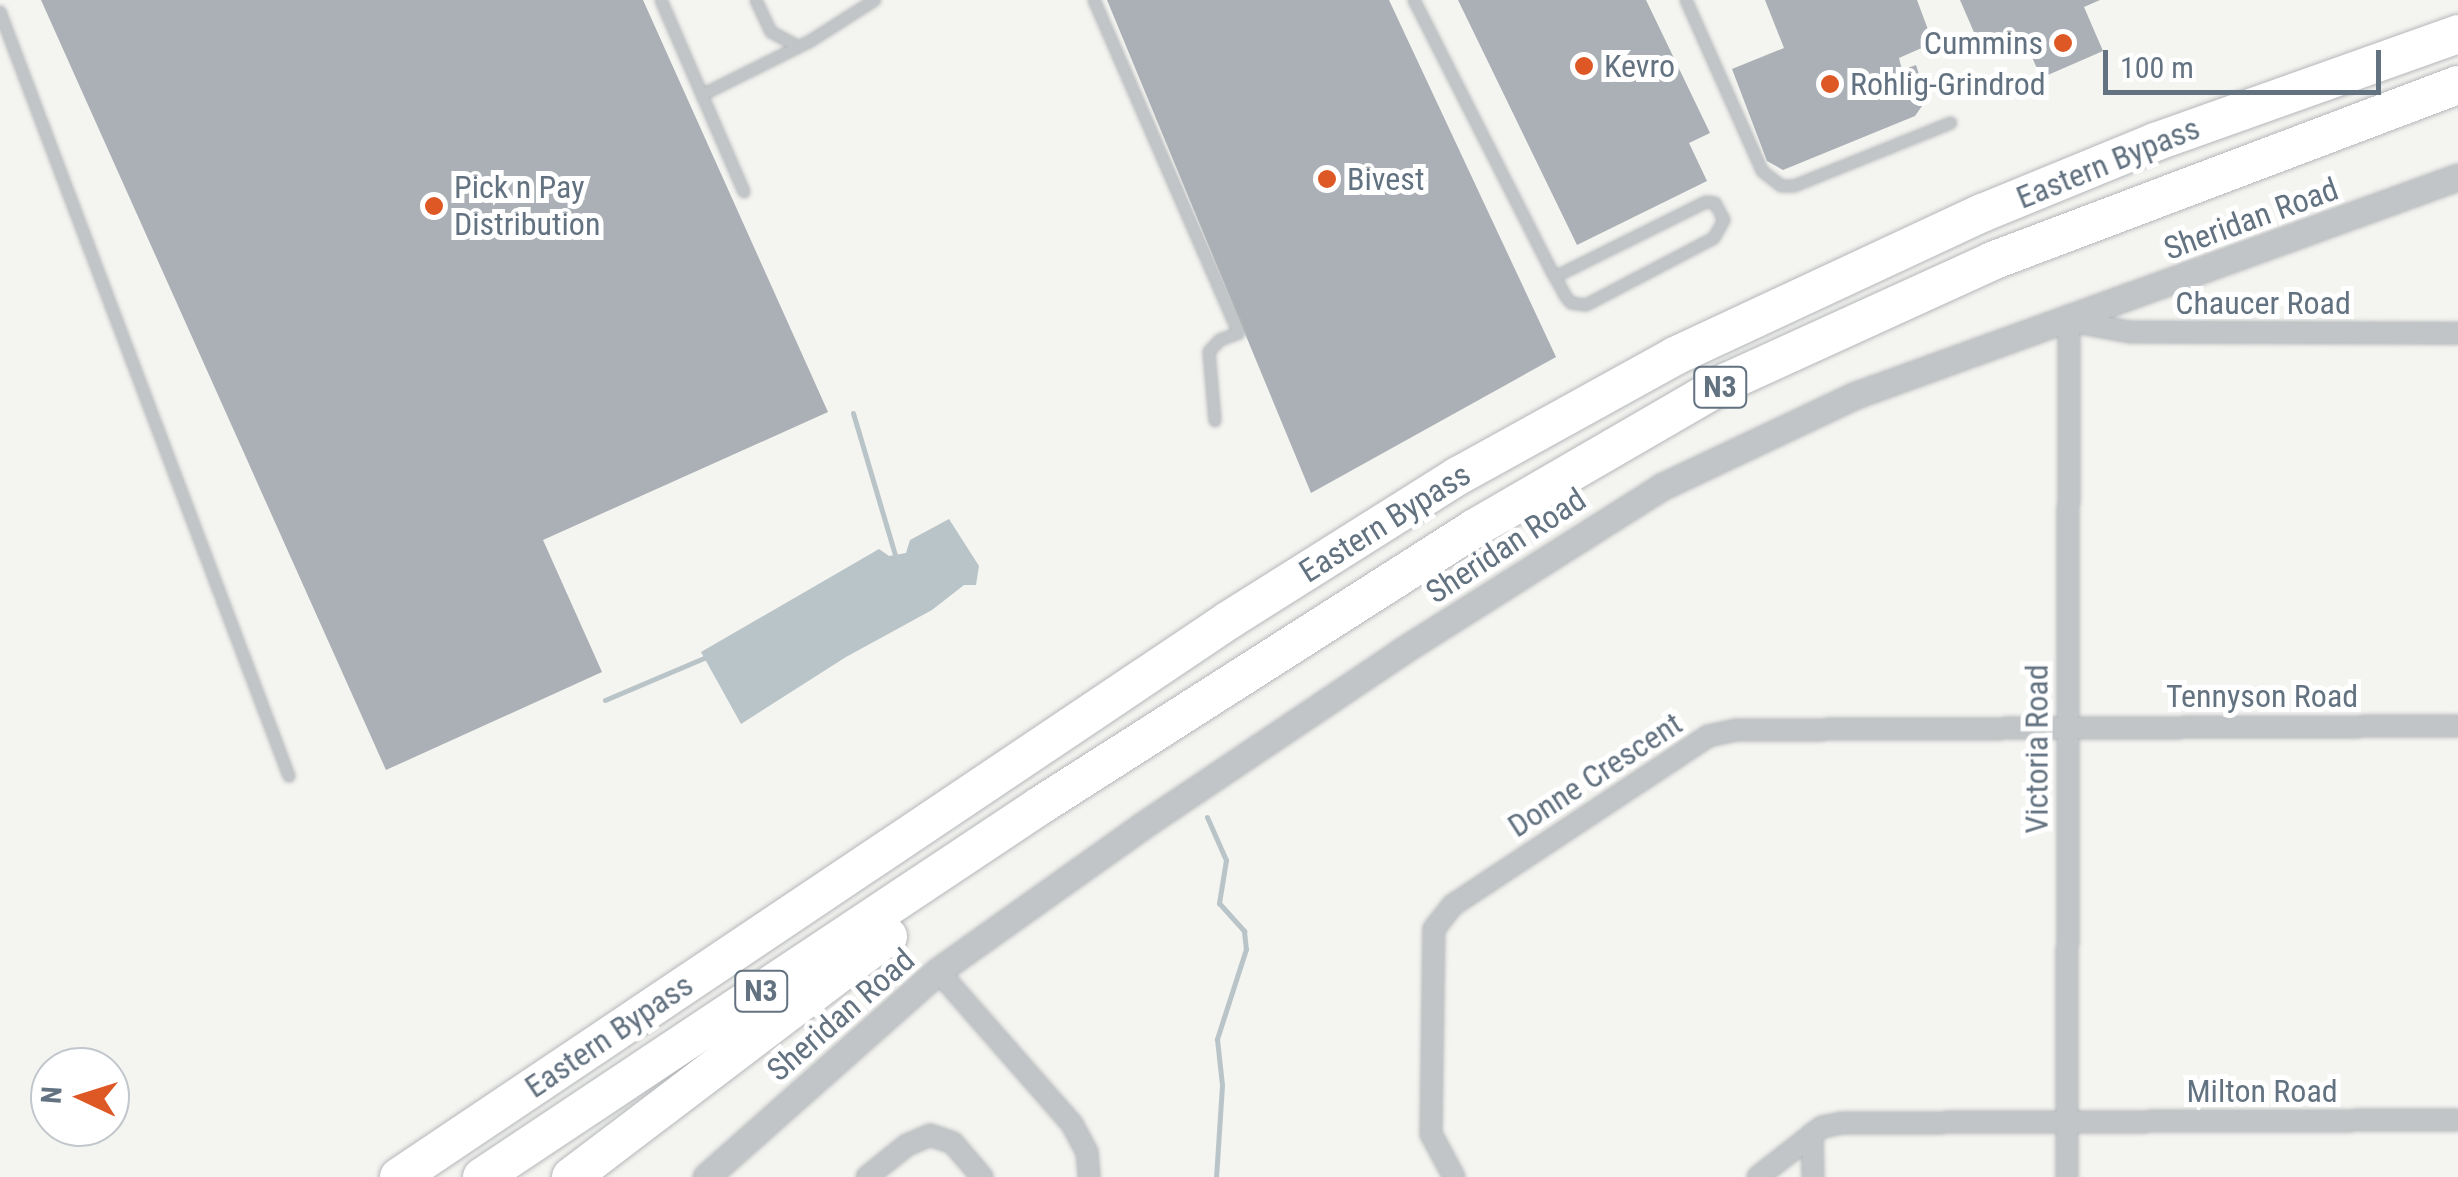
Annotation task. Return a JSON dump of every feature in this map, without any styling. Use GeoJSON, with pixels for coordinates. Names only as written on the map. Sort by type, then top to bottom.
{"type":"FeatureCollection","features":[{"type":"Feature","properties":{"kind":"highway","name":"Eastern Bypass"},"geometry":{"type":"LineString","coordinates":[[399,1177],[1230,620],[1458,476],[1675,356],[1982,213],[2156,142],[2458,34]]}},
{"type":"Feature","properties":{"kind":"highway","name":"Eastern Bypass"},"geometry":{"type":"LineString","coordinates":[[482,1177],[1042,805],[1475,528],[1727,382],[1992,261],[2458,86]]}},
{"type":"Feature","properties":{"kind":"highway"},"geometry":{"type":"LineString","coordinates":[[571,1177],[949,890],[1042,805]]}},
{"type":"Feature","properties":{"kind":"street","name":"Sheridan Road"},"geometry":{"type":"LineString","coordinates":[[706,1177],[938,972],[1337,695],[1661,487],[1856,395],[2458,177]]}},
{"type":"Feature","properties":{"kind":"street","name":"Chaucer Road"},"geometry":{"type":"LineString","coordinates":[[2068,321],[2130,332],[2458,333]]}},
{"type":"Feature","properties":{"kind":"street","name":"Victoria Road"},"geometry":{"type":"LineString","coordinates":[[2066,1177],[2068,321]]}},
{"type":"Feature","properties":{"kind":"street","name":"Tennyson Road"},"geometry":{"type":"LineString","coordinates":[[2067,727],[2458,726]]}},
{"type":"Feature","properties":{"kind":"street","name":"Donne Crescent"},"geometry":{"type":"LineString","coordinates":[[1454,1177],[1434,1145],[1430,1115],[1431,942],[1442,916],[1453,905],[1708,736],[1737,730],[2067,727]]}},
{"type":"Feature","properties":{"kind":"street"},"geometry":{"type":"LineString","coordinates":[[938,972],[1072,1124],[1087,1152],[1089,1177]]}},
{"type":"Feature","properties":{"kind":"street","name":"Milton Road"},"geometry":{"type":"LineString","coordinates":[[2066,1123],[2458,1120]]}},
{"type":"Feature","properties":{"kind":"street"},"geometry":{"type":"LineString","coordinates":[[1758,1177],[1812,1134],[1842,1123],[2066,1123]]}},
{"type":"Feature","properties":{"kind":"street"},"geometry":{"type":"LineString","coordinates":[[1812,1134],[1812,1177]]}},
{"type":"Feature","properties":{"kind":"street"},"geometry":{"type":"LineString","coordinates":[[867,1177],[907,1144],[930,1135],[953,1144],[982,1177]]}},
{"type":"Feature","properties":{"kind":"lane"},"geometry":{"type":"LineString","coordinates":[[660,0],[744,192]]}},
{"type":"Feature","properties":{"kind":"lane"},"geometry":{"type":"LineString","coordinates":[[756,0],[772,32],[788,45],[798,46]]}},
{"type":"Feature","properties":{"kind":"lane"},"geometry":{"type":"LineString","coordinates":[[702,95],[876,0]]}},
{"type":"Feature","properties":{"kind":"lane"},"geometry":{"type":"LineString","coordinates":[[1094,0],[1239,333],[1220,340],[1209,352],[1215,421]]}},
{"type":"Feature","properties":{"kind":"lane"},"geometry":{"type":"LineString","coordinates":[[1414,0],[1555,277],[1571,304],[1586,304],[1714,238],[1724,220],[1714,203],[1706,202],[1555,277]]}},
{"type":"Feature","properties":{"kind":"lane"},"geometry":{"type":"LineString","coordinates":[[1686,0],[1762,171],[1781,186],[1794,186],[1951,123]]}},
{"type":"Feature","properties":{"kind":"lane"},"geometry":{"type":"LineString","coordinates":[[0,12],[289,776]]}},
{"type":"Feature","properties":{"kind":"shaded area"},"geometry":{"type":"Polygon","coordinates":[[[949,519],[979,566],[976,585],[964,585],[932,610],[846,657],[741,724],[701,652],[879,549],[889,556],[906,553],[910,540],[949,519]]]}},
{"type":"Feature","properties":{"kind":"building","name":"Pick n Pay Distribution"},"geometry":{"type":"Polygon","coordinates":[[[41,0],[643,0],[828,412],[543,540],[602,672],[386,770],[41,0]]]}},
{"type":"Feature","properties":{"kind":"building","name":"Bivest"},"geometry":{"type":"Polygon","coordinates":[[[1107,0],[1389,0],[1556,357],[1311,493],[1107,0]]]}},
{"type":"Feature","properties":{"kind":"building","name":"Kevro"},"geometry":{"type":"Polygon","coordinates":[[[1458,0],[1646,0],[1710,133],[1689,143],[1707,181],[1577,245],[1458,0]]]}},
{"type":"Feature","properties":{"kind":"building","name":"Rohlig-Grindrod"},"geometry":{"type":"Polygon","coordinates":[[[1765,0],[1917,0],[1933,43],[1899,58],[1902,70],[1916,65],[1927,99],[1915,116],[1783,170],[1767,161],[1732,69],[1784,48],[1765,0]]]}},
{"type":"Feature","properties":{"kind":"building","name":"Cummins"},"geometry":{"type":"Polygon","coordinates":[[[1960,0],[2100,0],[2084,7],[2103,51],[2041,78],[2023,36],[1983,53],[1960,0]]]}},
{"type":"Feature","properties":{"kind":"waterway"},"geometry":{"type":"LineString","coordinates":[[853,413],[895,555]]}},
{"type":"Feature","properties":{"kind":"waterway"},"geometry":{"type":"LineString","coordinates":[[605,700],[704,658]]}},
{"type":"Feature","properties":{"kind":"waterway"},"geometry":{"type":"LineString","coordinates":[[1207,817],[1226,860],[1219,903],[1244,931],[1246,949],[1217,1039],[1222,1085],[1216,1177]]}},
{"type":"Feature","properties":{"kind":"place","name":"Cummins"},"geometry":{"type":"Point","coordinates":[2063,43]}},
{"type":"Feature","properties":{"kind":"place","name":"Kevro"},"geometry":{"type":"Point","coordinates":[1584,66]}},
{"type":"Feature","properties":{"kind":"place","name":"Rohlig-Grindrod"},"geometry":{"type":"Point","coordinates":[1830,84]}},
{"type":"Feature","properties":{"kind":"place","name":"Bivest"},"geometry":{"type":"Point","coordinates":[1327,179]}},
{"type":"Feature","properties":{"kind":"place","name":"Pick n Pay Distribution"},"geometry":{"type":"Point","coordinates":[434,206]}}]}
